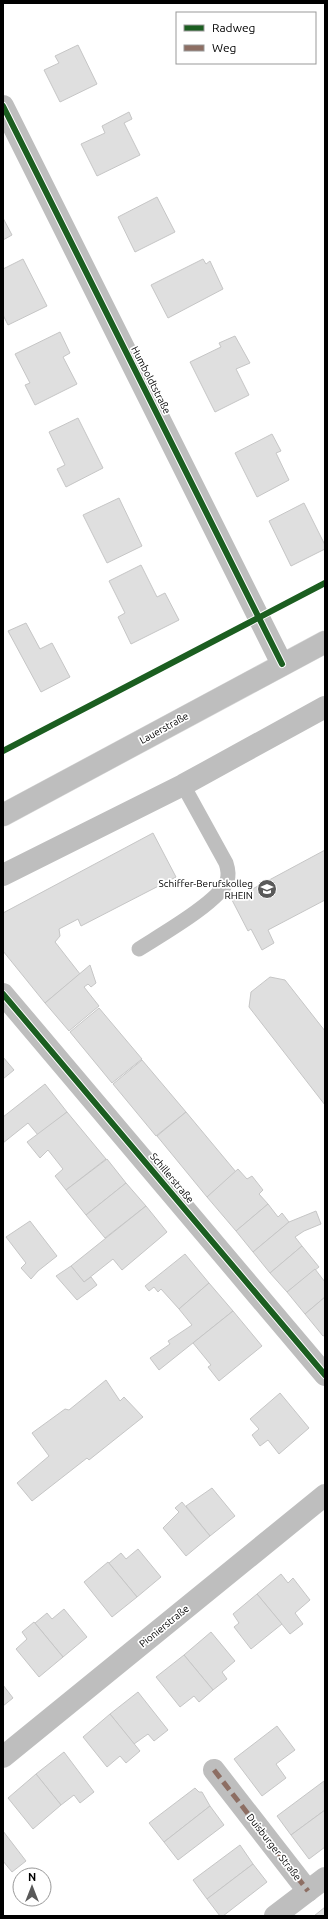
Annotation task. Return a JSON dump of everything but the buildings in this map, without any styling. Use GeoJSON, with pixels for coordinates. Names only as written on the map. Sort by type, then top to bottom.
{"type":"FeatureCollection","features":[{"type":"Feature","properties":{"kind":"street","name":"Humboldtstraße"},"geometry":{"type":"LineString","coordinates":[[3,106],[282,664]]}},
{"type":"Feature","properties":{"kind":"street","name":"Lauerstraße"},"geometry":{"type":"LineString","coordinates":[[3,815],[325,642]]}},
{"type":"Feature","properties":{"kind":"street"},"geometry":{"type":"LineString","coordinates":[[3,875],[183,785],[325,707]]}},
{"type":"Feature","properties":{"kind":"street","name":"Schillerstraße"},"geometry":{"type":"LineString","coordinates":[[3,994],[325,1375]]}},
{"type":"Feature","properties":{"kind":"street","name":"Pionierstraße"},"geometry":{"type":"LineString","coordinates":[[3,1757],[325,1496]]}},
{"type":"Feature","properties":{"kind":"street","name":"Duisburger Straße"},"geometry":{"type":"LineString","coordinates":[[214,1770],[308,1891],[275,1916]]}},
{"type":"Feature","properties":{"kind":"street"},"geometry":{"type":"LineString","coordinates":[[308,1891],[325,1878]]}},
{"type":"Feature","properties":{"kind":"lane"},"geometry":{"type":"LineString","coordinates":[[139,949],[196,911],[221,892],[227,882],[229,874],[226,863],[183,785]]}},
{"type":"Feature","properties":{"kind":"marked path"},"geometry":{"type":"LineString","coordinates":[[214,1770],[308,1891]]}},
{"type":"Feature","properties":{"kind":"cycle path"},"geometry":{"type":"LineString","coordinates":[[3,106],[282,664]]}},
{"type":"Feature","properties":{"kind":"cycle path"},"geometry":{"type":"LineString","coordinates":[[3,751],[325,583]]}},
{"type":"Feature","properties":{"kind":"cycle path"},"geometry":{"type":"LineString","coordinates":[[3,994],[325,1375]]}},
{"type":"Feature","properties":{"kind":"place","name":"Schiffer-Berufskolleg RHEIN"},"geometry":{"type":"Point","coordinates":[267,889]}}]}
